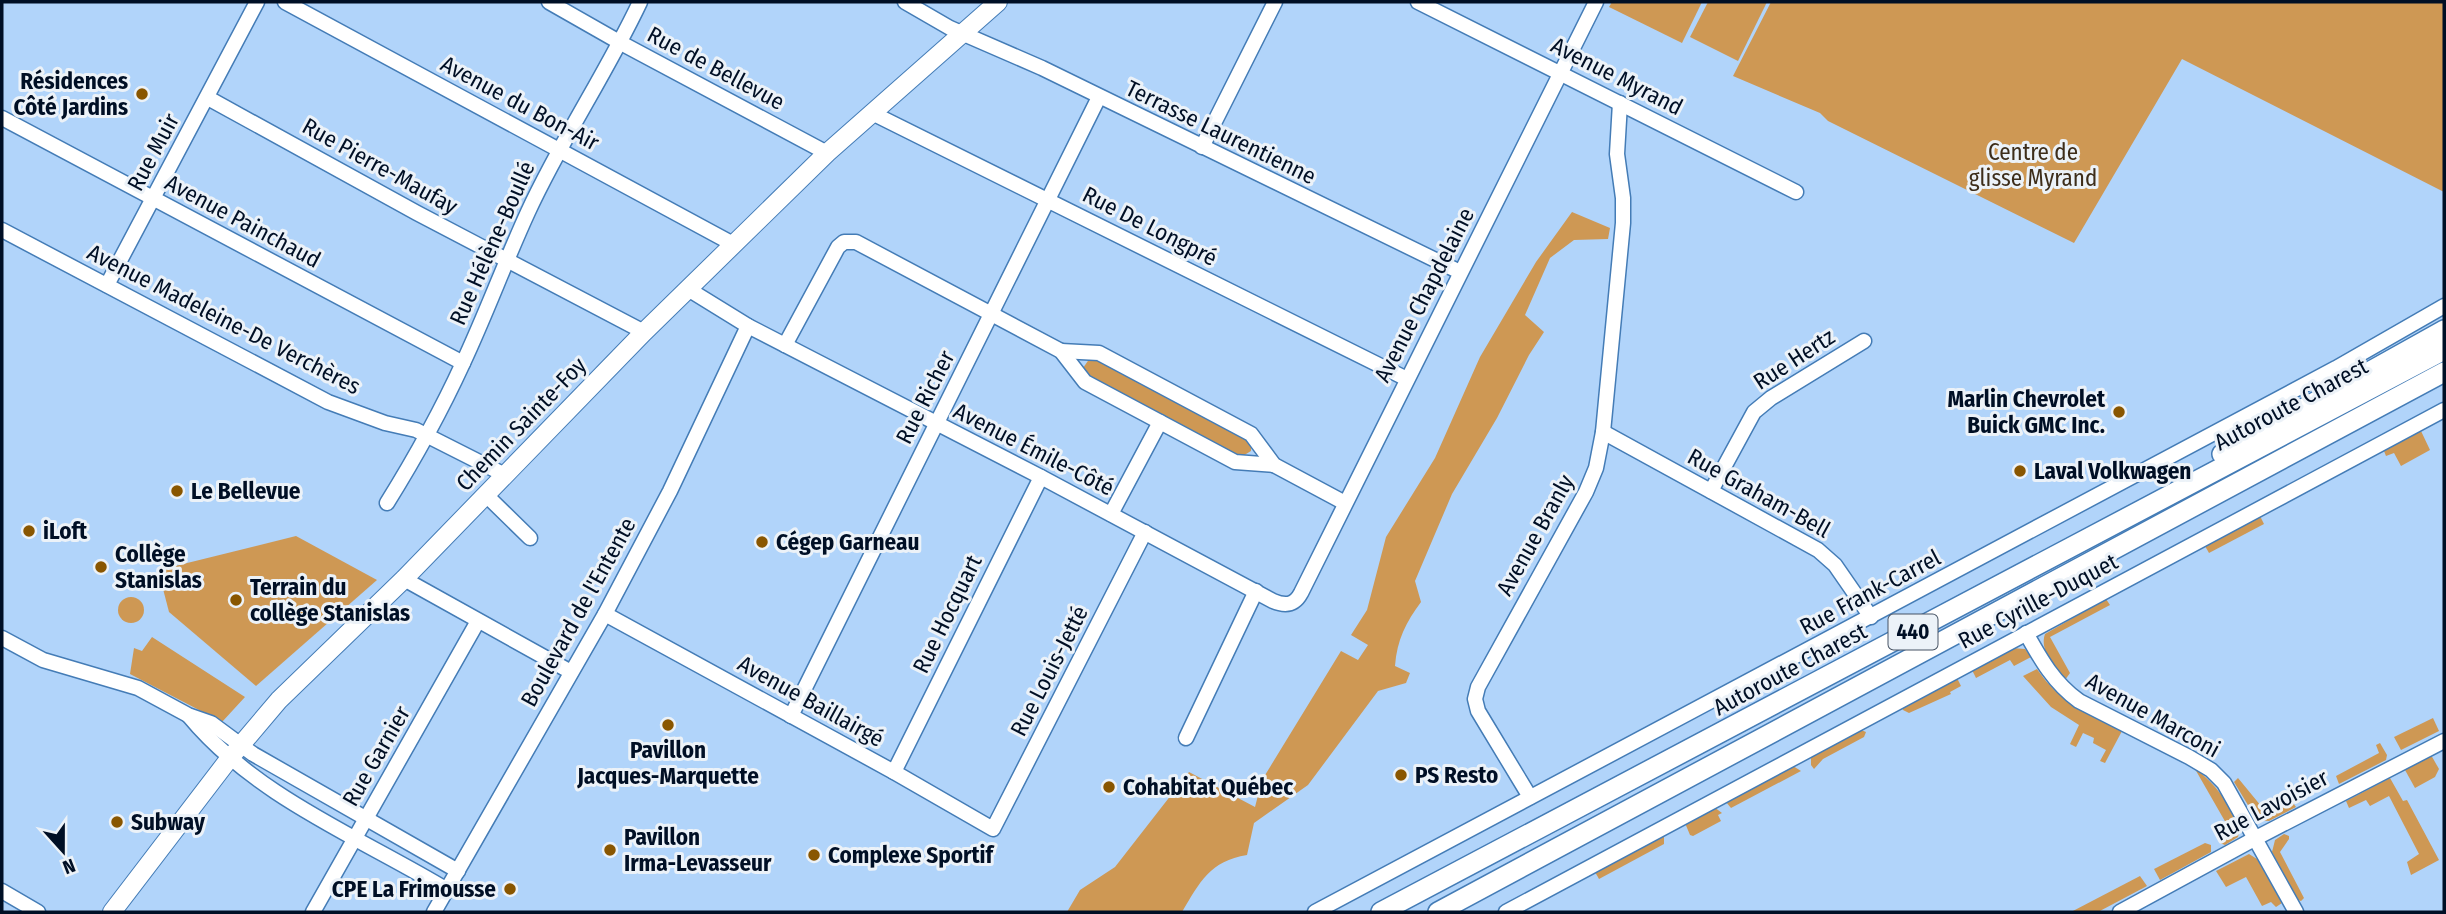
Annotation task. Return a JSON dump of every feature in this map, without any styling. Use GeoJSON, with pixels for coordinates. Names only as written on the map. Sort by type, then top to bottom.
{"type":"FeatureCollection","features":[{"type":"Feature","properties":{"kind":"highway"},"geometry":{"type":"LineString","coordinates":[[2006,583],[2111,515],[2444,330]]}},
{"type":"Feature","properties":{"kind":"highway","name":"Autoroute Charest"},"geometry":{"type":"LineString","coordinates":[[1381,912],[2444,350]]}},
{"type":"Feature","properties":{"kind":"highway","name":"Autoroute Charest"},"geometry":{"type":"LineString","coordinates":[[1438,912],[2444,372]]}},
{"type":"Feature","properties":{"kind":"highway"},"geometry":{"type":"LineString","coordinates":[[2191,510],[2444,387]]}},
{"type":"Feature","properties":{"kind":"main road","name":"Chemin Sainte-Foy"},"geometry":{"type":"LineString","coordinates":[[113,912],[235,752],[279,700],[404,579],[733,244],[827,153],[998,2]]}},
{"type":"Feature","properties":{"kind":"street","name":"Rue Muir"},"geometry":{"type":"LineString","coordinates":[[107,285],[257,2]]}},
{"type":"Feature","properties":{"kind":"street","name":"Avenue du Bon-Air"},"geometry":{"type":"LineString","coordinates":[[285,2],[733,244]]}},
{"type":"Feature","properties":{"kind":"street","name":"Rue de Bellevue"},"geometry":{"type":"LineString","coordinates":[[549,2],[827,153]]}},
{"type":"Feature","properties":{"kind":"street","name":"Rue Hélène-Boullé"},"geometry":{"type":"LineString","coordinates":[[387,503],[463,363],[528,212],[560,149],[621,43],[640,2]]}},
{"type":"Feature","properties":{"kind":"street","name":"Terrasse Laurentienne"},"geometry":{"type":"LineString","coordinates":[[905,2],[962,33],[1042,68],[1460,272]]}},
{"type":"Feature","properties":{"kind":"street"},"geometry":{"type":"LineString","coordinates":[[1202,147],[1275,2]]}},
{"type":"Feature","properties":{"kind":"street","name":"Avenue Myrand"},"geometry":{"type":"LineString","coordinates":[[1418,2],[1796,192]]}},
{"type":"Feature","properties":{"kind":"street","name":"Avenue Chapdelaine"},"geometry":{"type":"LineString","coordinates":[[1288,605],[1298,598],[1596,2]]}},
{"type":"Feature","properties":{"kind":"street","name":"Rue Richer"},"geometry":{"type":"LineString","coordinates":[[791,716],[1099,97]]}},
{"type":"Feature","properties":{"kind":"street","name":"Rue Pierre-Maufay"},"geometry":{"type":"LineString","coordinates":[[208,98],[644,332]]}},
{"type":"Feature","properties":{"kind":"street","name":"Avenue Branly"},"geometry":{"type":"LineString","coordinates":[[1531,797],[1478,711],[1475,693],[1586,492],[1596,468],[1603,432],[1623,223],[1623,198],[1617,155],[1620,103]]}},
{"type":"Feature","properties":{"kind":"street","name":"Rue De Longpré"},"geometry":{"type":"LineString","coordinates":[[872,113],[1407,379]]}},
{"type":"Feature","properties":{"kind":"street","name":"Avenue Painchaud"},"geometry":{"type":"LineString","coordinates":[[2,118],[463,363]]}},
{"type":"Feature","properties":{"kind":"street","name":"Avenue Madeleine-De Verchères"},"geometry":{"type":"LineString","coordinates":[[2,230],[328,402],[385,423],[426,434],[505,475]]}},
{"type":"Feature","properties":{"kind":"street"},"geometry":{"type":"LineString","coordinates":[[785,345],[838,247],[850,241],[856,242],[1061,351],[1085,382],[1235,462],[1274,465],[1345,503]]}},
{"type":"Feature","properties":{"kind":"street","name":"Avenue Émile-Côté"},"geometry":{"type":"LineString","coordinates":[[688,289],[748,326],[1278,603],[1288,605]]}},
{"type":"Feature","properties":{"kind":"street","name":"Rue Frank-Carrel"},"geometry":{"type":"LineString","coordinates":[[1315,912],[2336,368],[2444,306]]}},
{"type":"Feature","properties":{"kind":"street","name":"Boulevard de l'Entente"},"geometry":{"type":"LineString","coordinates":[[434,912],[606,614],[670,491],[748,326]]}},
{"type":"Feature","properties":{"kind":"street","name":"Rue Hertz"},"geometry":{"type":"LineString","coordinates":[[1711,491],[1754,412],[1771,398],[1864,341]]}},
{"type":"Feature","properties":{"kind":"street"},"geometry":{"type":"LineString","coordinates":[[1061,351],[1099,353],[1251,434],[1274,465]]}},
{"type":"Feature","properties":{"kind":"street","name":"Rue Cyrille-Duquet"},"geometry":{"type":"LineString","coordinates":[[1506,912],[2444,410]]}},
{"type":"Feature","properties":{"kind":"street"},"geometry":{"type":"LineString","coordinates":[[1111,514],[1160,422]]}},
{"type":"Feature","properties":{"kind":"street","name":"Rue Graham-Bell"},"geometry":{"type":"LineString","coordinates":[[1603,432],[1818,550],[1835,565],[1871,617]]}},
{"type":"Feature","properties":{"kind":"street","name":"Rue Hocquart"},"geometry":{"type":"LineString","coordinates":[[894,772],[1041,477]]}},
{"type":"Feature","properties":{"kind":"street"},"geometry":{"type":"LineString","coordinates":[[486,495],[530,538]]}},
{"type":"Feature","properties":{"kind":"street","name":"Rue Louis-Jetté"},"geometry":{"type":"LineString","coordinates":[[993,830],[1145,533]]}},
{"type":"Feature","properties":{"kind":"street"},"geometry":{"type":"LineString","coordinates":[[404,579],[571,672]]}},
{"type":"Feature","properties":{"kind":"street"},"geometry":{"type":"LineString","coordinates":[[1186,738],[1256,591]]}},
{"type":"Feature","properties":{"kind":"street","name":"Avenue Baillairgé"},"geometry":{"type":"LineString","coordinates":[[606,614],[894,772],[993,830]]}},
{"type":"Feature","properties":{"kind":"street","name":"Rue Garnier"},"geometry":{"type":"LineString","coordinates":[[313,912],[478,621]]}},
{"type":"Feature","properties":{"kind":"street","name":"Avenue Marconi"},"geometry":{"type":"LineString","coordinates":[[2026,633],[2053,680],[2064,691],[2211,770],[2224,783],[2296,912]]}},
{"type":"Feature","properties":{"kind":"street"},"geometry":{"type":"LineString","coordinates":[[2,638],[43,660],[138,688],[188,715],[291,802],[447,890]]}},
{"type":"Feature","properties":{"kind":"street","name":"Rue Lavoisier"},"geometry":{"type":"LineString","coordinates":[[2120,912],[2444,741]]}},
{"type":"Feature","properties":{"kind":"street"},"geometry":{"type":"LineString","coordinates":[[235,752],[458,871]]}},
{"type":"Feature","properties":{"kind":"street"},"geometry":{"type":"LineString","coordinates":[[2,891],[38,912]]}},
{"type":"Feature","properties":{"kind":"green space"},"geometry":{"type":"Polygon","coordinates":[[[1612,2],[1702,2],[1682,43],[1609,7],[1612,2]]]}},
{"type":"Feature","properties":{"kind":"green space"},"geometry":{"type":"Polygon","coordinates":[[[1708,2],[1767,2],[1738,61],[1690,37],[1708,2]]]}},
{"type":"Feature","properties":{"kind":"green space","name":"Centre de glisse Myrand"},"geometry":{"type":"Polygon","coordinates":[[[1771,2],[2444,2],[2444,192],[2182,59],[2074,243],[1828,121],[1820,113],[1733,76],[1771,2]]]}},
{"type":"Feature","properties":{"kind":"green space"},"geometry":{"type":"Polygon","coordinates":[[[1572,212],[1610,228],[1608,239],[1574,240],[1550,258],[1525,315],[1544,332],[1452,494],[1415,581],[1421,602],[1403,632],[1395,666],[1410,673],[1406,683],[1378,691],[1308,785],[1254,823],[1247,855],[1224,862],[1207,874],[1182,912],[1067,912],[1080,890],[1115,867],[1189,772],[1255,807],[1262,780],[1341,651],[1358,660],[1368,645],[1351,635],[1367,610],[1386,537],[1435,458],[1480,357],[1536,262],[1572,212]]]}},
{"type":"Feature","properties":{"kind":"green space"},"geometry":{"type":"Polygon","coordinates":[[[1090,358],[1097,358],[1246,438],[1251,443],[1251,451],[1241,457],[1089,378],[1083,368],[1090,358]]]}},
{"type":"Feature","properties":{"kind":"green space"},"geometry":{"type":"Polygon","coordinates":[[[2421,431],[2430,450],[2401,466],[2394,453],[2386,456],[2384,451],[2421,431]]]}},
{"type":"Feature","properties":{"kind":"green space"},"geometry":{"type":"Polygon","coordinates":[[[2260,516],[2264,524],[2209,553],[2205,546],[2260,516]]]}},
{"type":"Feature","properties":{"kind":"green space"},"geometry":{"type":"Polygon","coordinates":[[[296,536],[377,580],[256,686],[169,612],[162,585],[163,573],[167,568],[296,536]]]}},
{"type":"Feature","properties":{"kind":"green space"},"geometry":{"type":"Polygon","coordinates":[[[131,597],[140,601],[144,610],[140,619],[131,623],[122,619],[118,610],[122,601],[131,597]]]}},
{"type":"Feature","properties":{"kind":"green space"},"geometry":{"type":"Polygon","coordinates":[[[2106,599],[2110,605],[2050,637],[2070,673],[2065,680],[2046,652],[2045,634],[2106,599]]]}},
{"type":"Feature","properties":{"kind":"green space"},"geometry":{"type":"Polygon","coordinates":[[[152,637],[245,697],[222,722],[130,674],[134,648],[142,651],[152,637]]]}},
{"type":"Feature","properties":{"kind":"green space"},"geometry":{"type":"Polygon","coordinates":[[[2012,648],[2025,649],[2031,657],[2014,666],[2010,660],[1976,678],[1972,670],[2012,648]]]}},
{"type":"Feature","properties":{"kind":"green space"},"geometry":{"type":"Polygon","coordinates":[[[2037,669],[2065,699],[2122,731],[2105,763],[2100,761],[2106,750],[2093,743],[2094,738],[2083,733],[2076,747],[2070,744],[2079,725],[2051,707],[2023,676],[2037,669]]]}},
{"type":"Feature","properties":{"kind":"green space"},"geometry":{"type":"Polygon","coordinates":[[[1957,678],[1961,686],[1950,692],[1951,694],[1909,713],[1903,710],[1902,708],[1957,678]]]}},
{"type":"Feature","properties":{"kind":"green space"},"geometry":{"type":"Polygon","coordinates":[[[2433,718],[2439,731],[2401,750],[2394,737],[2433,718]]]}},
{"type":"Feature","properties":{"kind":"green space"},"geometry":{"type":"Polygon","coordinates":[[[1861,730],[1866,732],[1864,737],[1823,759],[1814,769],[1811,756],[1861,730]]]}},
{"type":"Feature","properties":{"kind":"green space"},"geometry":{"type":"Polygon","coordinates":[[[2380,743],[2387,755],[2386,760],[2339,784],[2336,776],[2379,753],[2376,745],[2380,743]]]}},
{"type":"Feature","properties":{"kind":"green space"},"geometry":{"type":"Polygon","coordinates":[[[2431,755],[2439,769],[2435,777],[2415,788],[2405,770],[2431,755]]]}},
{"type":"Feature","properties":{"kind":"green space"},"geometry":{"type":"Polygon","coordinates":[[[1793,766],[1801,771],[1731,808],[1726,802],[1793,766]]]}},
{"type":"Feature","properties":{"kind":"green space"},"geometry":{"type":"Polygon","coordinates":[[[2195,769],[2222,795],[2240,828],[2238,837],[2225,845],[2220,843],[2220,837],[2230,830],[2195,769]]]}},
{"type":"Feature","properties":{"kind":"green space"},"geometry":{"type":"Polygon","coordinates":[[[2238,778],[2266,812],[2291,800],[2296,807],[2269,821],[2257,820],[2234,782],[2238,778]]]}},
{"type":"Feature","properties":{"kind":"green space"},"geometry":{"type":"Polygon","coordinates":[[[2390,778],[2403,801],[2407,800],[2439,860],[2411,875],[2407,862],[2419,854],[2389,796],[2370,806],[2366,800],[2349,808],[2346,801],[2390,778]]]}},
{"type":"Feature","properties":{"kind":"green space"},"geometry":{"type":"Polygon","coordinates":[[[1714,807],[1722,813],[1718,815],[1721,821],[1693,836],[1690,835],[1685,823],[1714,807]]]}},
{"type":"Feature","properties":{"kind":"green space"},"geometry":{"type":"Polygon","coordinates":[[[2284,834],[2289,836],[2289,839],[2280,852],[2304,898],[2301,901],[2272,852],[2275,840],[2284,834]]]}},
{"type":"Feature","properties":{"kind":"green space"},"geometry":{"type":"Polygon","coordinates":[[[1664,835],[1664,844],[1599,879],[1595,872],[1664,835]]]}},
{"type":"Feature","properties":{"kind":"green space"},"geometry":{"type":"Polygon","coordinates":[[[2205,843],[2211,845],[2211,852],[2160,880],[2154,869],[2205,843]]]}},
{"type":"Feature","properties":{"kind":"green space"},"geometry":{"type":"Polygon","coordinates":[[[2249,854],[2257,859],[2282,903],[2276,907],[2271,902],[2262,906],[2246,877],[2226,887],[2216,871],[2249,854]]]}},
{"type":"Feature","properties":{"kind":"green space"},"geometry":{"type":"Polygon","coordinates":[[[2140,876],[2147,886],[2098,912],[2071,912],[2140,876]]]}},
{"type":"Feature","properties":{"kind":"place","name":"Résidences Côté Jardins"},"geometry":{"type":"Point","coordinates":[142,94]}},
{"type":"Feature","properties":{"kind":"place","name":"Marlin Chevrolet Buick GMC Inc."},"geometry":{"type":"Point","coordinates":[2119,412]}},
{"type":"Feature","properties":{"kind":"place","name":"Laval Volkwagen"},"geometry":{"type":"Point","coordinates":[2020,471]}},
{"type":"Feature","properties":{"kind":"place","name":"Le Bellevue"},"geometry":{"type":"Point","coordinates":[177,491]}},
{"type":"Feature","properties":{"kind":"place","name":"iLoft"},"geometry":{"type":"Point","coordinates":[29,531]}},
{"type":"Feature","properties":{"kind":"place","name":"Cégep Garneau"},"geometry":{"type":"Point","coordinates":[762,542]}},
{"type":"Feature","properties":{"kind":"place","name":"Collège Stanislas"},"geometry":{"type":"Point","coordinates":[101,567]}},
{"type":"Feature","properties":{"kind":"place","name":"Terrain du collège Stanislas"},"geometry":{"type":"Point","coordinates":[236,600]}},
{"type":"Feature","properties":{"kind":"place","name":"Pavillon Jacques-Marquette"},"geometry":{"type":"Point","coordinates":[668,725]}},
{"type":"Feature","properties":{"kind":"place","name":"PS Resto"},"geometry":{"type":"Point","coordinates":[1401,775]}},
{"type":"Feature","properties":{"kind":"place","name":"Cohabitat Québec"},"geometry":{"type":"Point","coordinates":[1109,787]}},
{"type":"Feature","properties":{"kind":"place","name":"Subway"},"geometry":{"type":"Point","coordinates":[117,822]}},
{"type":"Feature","properties":{"kind":"place","name":"Pavillon Irma-Levasseur"},"geometry":{"type":"Point","coordinates":[610,850]}},
{"type":"Feature","properties":{"kind":"place","name":"Complexe Sportif"},"geometry":{"type":"Point","coordinates":[814,855]}},
{"type":"Feature","properties":{"kind":"place","name":"CPE La Frimousse"},"geometry":{"type":"Point","coordinates":[510,889]}}]}
